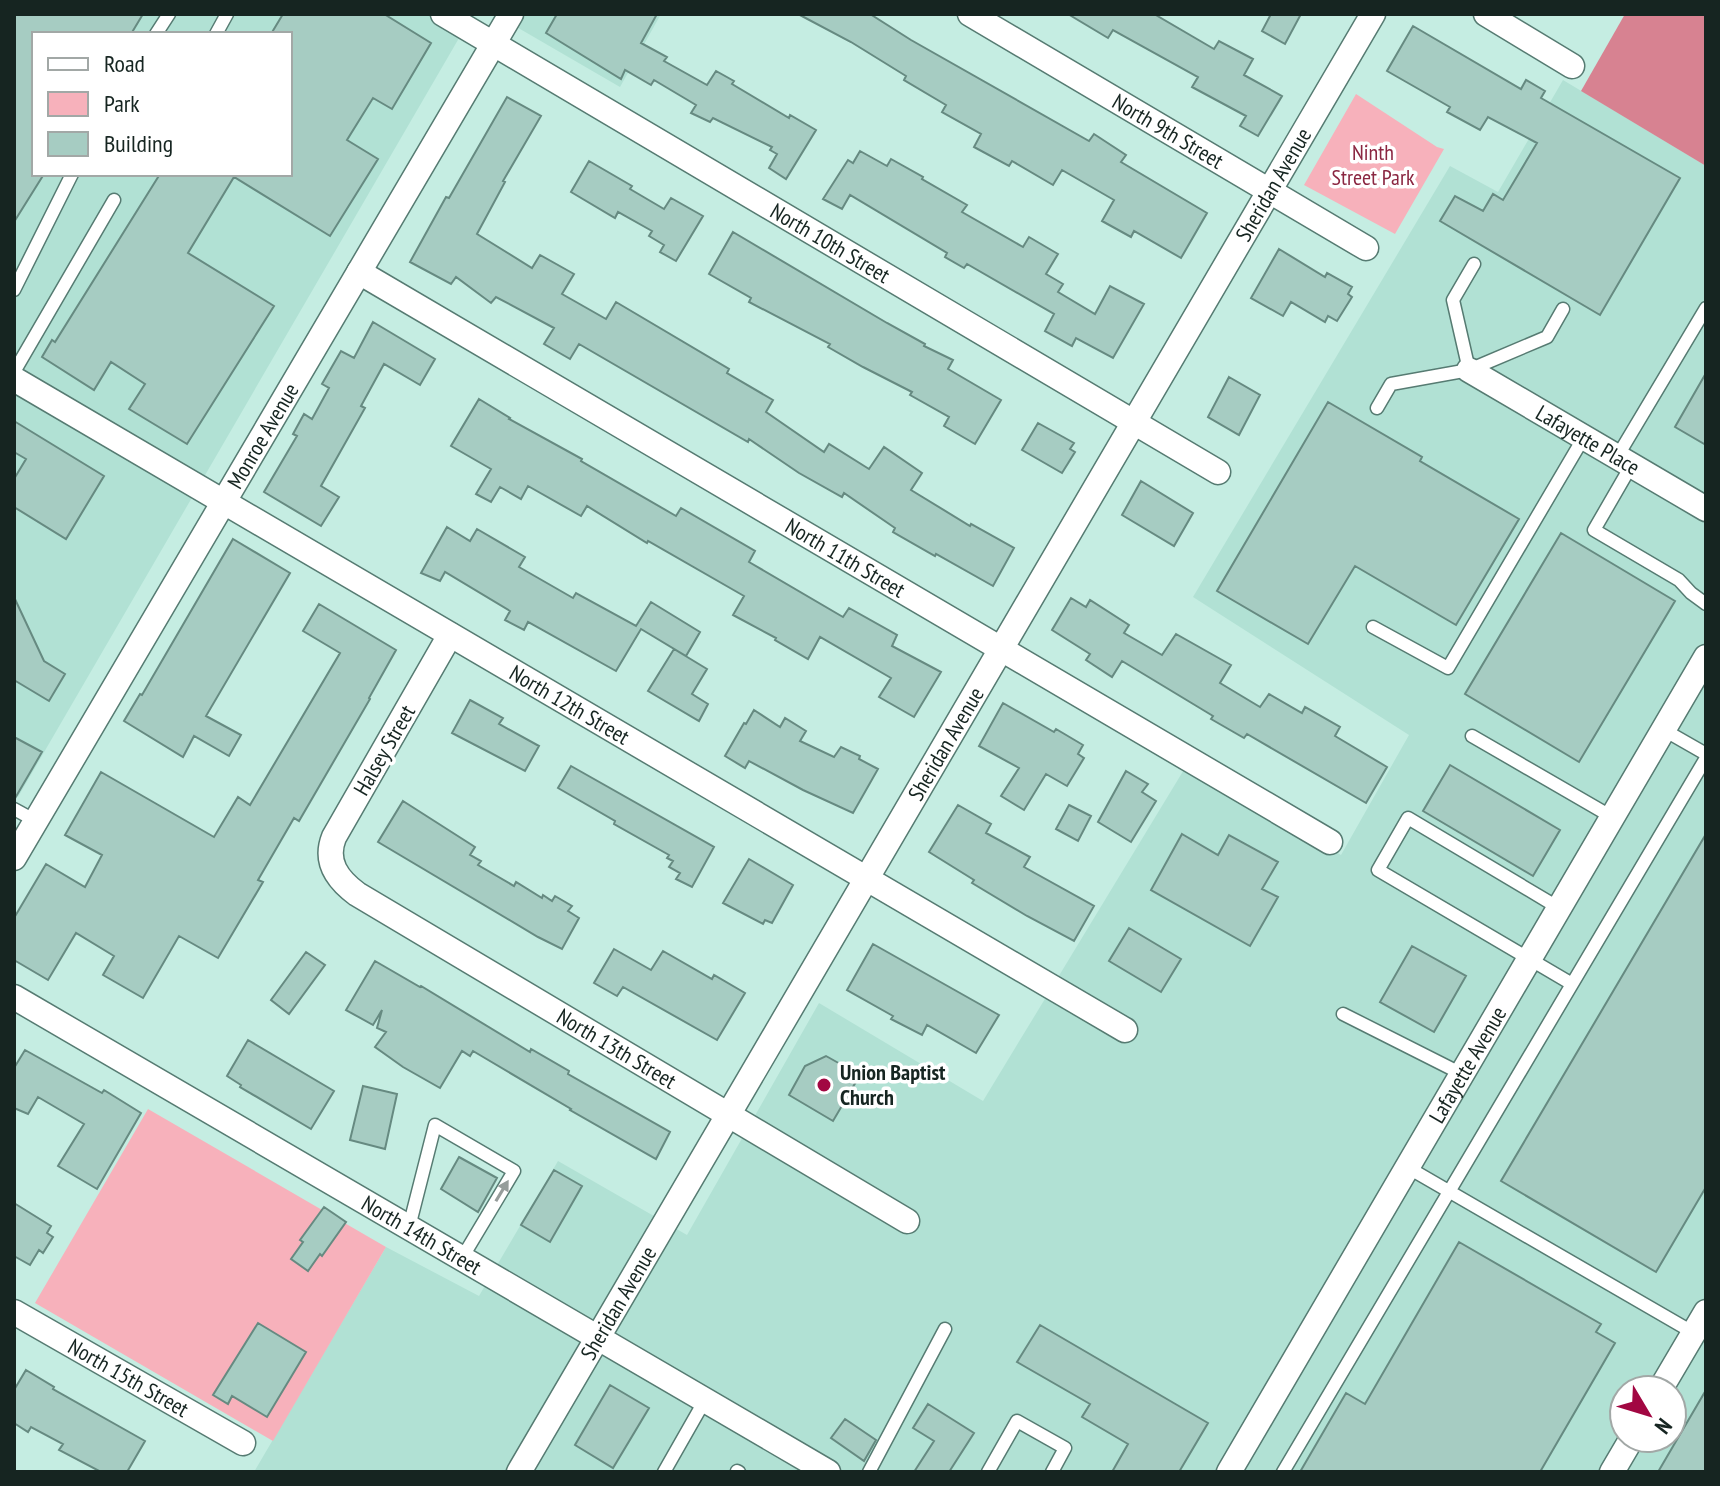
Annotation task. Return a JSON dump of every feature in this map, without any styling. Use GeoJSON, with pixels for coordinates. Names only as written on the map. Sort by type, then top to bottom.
{"type":"FeatureCollection","features":[{"type":"Feature","properties":{"kind":"street","name":"North 10th Street"},"geometry":{"type":"LineString","coordinates":[[443,14],[1218,472]]}},
{"type":"Feature","properties":{"kind":"street","name":"Monroe Avenue"},"geometry":{"type":"LineString","coordinates":[[14,858],[511,14]]}},
{"type":"Feature","properties":{"kind":"street","name":"North 9th Street"},"geometry":{"type":"LineString","coordinates":[[970,14],[1366,248]]}},
{"type":"Feature","properties":{"kind":"street","name":"Sheridan Avenue"},"geometry":{"type":"LineString","coordinates":[[519,1472],[1373,14]]}},
{"type":"Feature","properties":{"kind":"street"},"geometry":{"type":"LineString","coordinates":[[1486,14],[1572,66]]}},
{"type":"Feature","properties":{"kind":"street","name":"North 11th Street"},"geometry":{"type":"LineString","coordinates":[[359,272],[1330,842]]}},
{"type":"Feature","properties":{"kind":"street","name":"Lafayette Place"},"geometry":{"type":"LineString","coordinates":[[1469,370],[1706,509]]}},
{"type":"Feature","properties":{"kind":"street","name":"North 12th Street"},"geometry":{"type":"LineString","coordinates":[[14,379],[1125,1030]]}},
{"type":"Feature","properties":{"kind":"street","name":"Halsey Street"},"geometry":{"type":"LineString","coordinates":[[333,868],[330,847],[334,837],[450,635]]}},
{"type":"Feature","properties":{"kind":"street","name":"Lafayette Avenue"},"geometry":{"type":"LineString","coordinates":[[1229,1472],[1612,817],[1664,730],[1700,683],[1706,657]]}},
{"type":"Feature","properties":{"kind":"street","name":"North 13th Street"},"geometry":{"type":"LineString","coordinates":[[333,868],[346,886],[357,894],[907,1221]]}},
{"type":"Feature","properties":{"kind":"street","name":"North 14th Street"},"geometry":{"type":"LineString","coordinates":[[14,997],[828,1472]]}},
{"type":"Feature","properties":{"kind":"street","name":"North 15th Street"},"geometry":{"type":"LineString","coordinates":[[14,1312],[243,1443]]}},
{"type":"Feature","properties":{"kind":"street"},"geometry":{"type":"LineString","coordinates":[[1669,1374],[1700,1322]]}},
{"type":"Feature","properties":{"kind":"street"},"geometry":{"type":"LineString","coordinates":[[1612,1472],[1623,1454]]}},
{"type":"Feature","properties":{"kind":"lane"},"geometry":{"type":"LineString","coordinates":[[157,32],[169,14]]}},
{"type":"Feature","properties":{"kind":"lane"},"geometry":{"type":"LineString","coordinates":[[217,32],[227,14]]}},
{"type":"Feature","properties":{"kind":"lane"},"geometry":{"type":"LineString","coordinates":[[14,290],[71,176]]}},
{"type":"Feature","properties":{"kind":"lane"},"geometry":{"type":"LineString","coordinates":[[14,372],[114,200]]}},
{"type":"Feature","properties":{"kind":"lane"},"geometry":{"type":"LineString","coordinates":[[1469,370],[1453,300],[1474,264]]}},
{"type":"Feature","properties":{"kind":"lane"},"geometry":{"type":"LineString","coordinates":[[1706,308],[1624,461],[1594,530],[1679,580],[1706,604]]}},
{"type":"Feature","properties":{"kind":"lane"},"geometry":{"type":"LineString","coordinates":[[1377,408],[1391,384],[1469,370],[1547,337],[1563,309]]}},
{"type":"Feature","properties":{"kind":"lane"},"geometry":{"type":"LineString","coordinates":[[1373,627],[1448,668],[1584,437]]}},
{"type":"Feature","properties":{"kind":"lane"},"geometry":{"type":"LineString","coordinates":[[1283,1472],[1706,756],[1664,730]]}},
{"type":"Feature","properties":{"kind":"lane"},"geometry":{"type":"LineString","coordinates":[[1472,736],[1612,817]]}},
{"type":"Feature","properties":{"kind":"lane"},"geometry":{"type":"LineString","coordinates":[[14,809],[36,821]]}},
{"type":"Feature","properties":{"kind":"lane"},"geometry":{"type":"LineString","coordinates":[[1559,908],[1408,818],[1378,870],[1572,984]]}},
{"type":"Feature","properties":{"kind":"lane"},"geometry":{"type":"LineString","coordinates":[[1343,1014],[1462,1074]]}},
{"type":"Feature","properties":{"kind":"lane"},"geometry":{"type":"LineString","coordinates":[[409,1227],[435,1125],[514,1171],[462,1258]]}},
{"type":"Feature","properties":{"kind":"lane"},"geometry":{"type":"LineString","coordinates":[[1407,1167],[1700,1322]]}},
{"type":"Feature","properties":{"kind":"lane"},"geometry":{"type":"LineString","coordinates":[[869,1472],[945,1329]]}},
{"type":"Feature","properties":{"kind":"lane"},"geometry":{"type":"LineString","coordinates":[[664,1472],[705,1400]]}},
{"type":"Feature","properties":{"kind":"lane"},"geometry":{"type":"LineString","coordinates":[[988,1472],[1017,1421],[1065,1448],[1052,1472]]}},
{"type":"Feature","properties":{"kind":"shaded area"},"geometry":{"type":"Polygon","coordinates":[[[14,14],[473,14],[18,797],[14,794],[14,14]]]}},
{"type":"Feature","properties":{"kind":"shaded area"},"geometry":{"type":"Polygon","coordinates":[[[494,14],[661,14],[620,87],[494,14]]]}},
{"type":"Feature","properties":{"kind":"shaded area"},"geometry":{"type":"Polygon","coordinates":[[[1625,14],[1706,14],[1706,166],[1581,91],[1625,14]]]}},
{"type":"Feature","properties":{"kind":"shaded area"},"geometry":{"type":"Polygon","coordinates":[[[1563,80],[1706,166],[1706,1472],[254,1472],[386,1247],[479,1296],[558,1161],[687,1235],[819,1003],[983,1101],[1185,768],[1341,855],[1409,735],[1193,597],[1450,166],[1498,192],[1563,80]]]}},
{"type":"Feature","properties":{"kind":"green space","name":"Ninth Street Park"},"geometry":{"type":"Polygon","coordinates":[[[1356,94],[1444,149],[1395,234],[1304,185],[1356,94]]]}},
{"type":"Feature","properties":{"kind":"green space"},"geometry":{"type":"Polygon","coordinates":[[[148,1109],[386,1247],[273,1441],[35,1303],[148,1109]]]}},
{"type":"Feature","properties":{"kind":"building"},"geometry":{"type":"Polygon","coordinates":[[[14,14],[143,14],[132,32],[32,32],[32,176],[43,176],[14,222],[14,14]]]}},
{"type":"Feature","properties":{"kind":"building"},"geometry":{"type":"Polygon","coordinates":[[[283,14],[384,14],[431,43],[392,109],[373,98],[347,140],[378,159],[330,236],[234,177],[188,253],[274,306],[187,444],[129,409],[145,384],[111,362],[94,390],[42,357],[52,340],[55,342],[159,176],[292,176],[292,32],[272,32],[283,14]]]}},
{"type":"Feature","properties":{"kind":"building"},"geometry":{"type":"Polygon","coordinates":[[[557,14],[657,14],[641,43],[667,57],[664,61],[707,85],[716,71],[789,118],[790,115],[816,130],[786,179],[769,168],[777,154],[770,150],[772,147],[713,118],[710,122],[691,113],[696,105],[654,80],[651,85],[625,70],[621,79],[546,33],[557,14]]]}},
{"type":"Feature","properties":{"kind":"building"},"geometry":{"type":"Polygon","coordinates":[[[798,14],[870,14],[1089,141],[1094,134],[1126,155],[1121,162],[1207,213],[1181,258],[1134,231],[1131,237],[1102,221],[1114,200],[1062,170],[1053,185],[1012,161],[1009,166],[974,147],[981,134],[942,112],[946,105],[851,42],[798,14]]]}},
{"type":"Feature","properties":{"kind":"building"},"geometry":{"type":"Polygon","coordinates":[[[1068,14],[1154,14],[1214,49],[1219,41],[1253,59],[1244,75],[1282,96],[1258,136],[1240,126],[1246,116],[1192,87],[1198,77],[1113,30],[1108,38],[1068,14]]]}},
{"type":"Feature","properties":{"kind":"building"},"geometry":{"type":"Polygon","coordinates":[[[1271,14],[1301,14],[1285,44],[1262,31],[1271,14]]]}},
{"type":"Feature","properties":{"kind":"building"},"geometry":{"type":"Polygon","coordinates":[[[1413,26],[1521,89],[1526,80],[1545,91],[1541,98],[1680,178],[1600,315],[1440,221],[1455,196],[1483,211],[1493,194],[1503,200],[1537,143],[1488,117],[1480,130],[1447,112],[1450,107],[1387,71],[1413,26]]]}},
{"type":"Feature","properties":{"kind":"building"},"geometry":{"type":"Polygon","coordinates":[[[507,97],[541,116],[503,181],[477,234],[532,268],[540,255],[574,274],[562,294],[606,319],[616,302],[729,369],[727,373],[773,400],[766,412],[824,452],[829,444],[869,469],[884,447],[922,473],[911,490],[970,526],[1014,548],[993,586],[893,532],[895,528],[844,493],[842,497],[799,473],[749,439],[748,442],[579,344],[570,359],[544,344],[554,328],[496,297],[491,303],[456,277],[451,284],[410,262],[507,97]]]}},
{"type":"Feature","properties":{"kind":"building"},"geometry":{"type":"Polygon","coordinates":[[[860,151],[887,166],[891,159],[923,177],[967,205],[962,212],[1023,247],[1029,237],[1058,254],[1046,274],[1063,284],[1058,292],[1095,314],[1110,286],[1144,304],[1113,358],[1076,338],[1072,346],[1045,331],[1054,314],[967,264],[964,268],[945,257],[947,253],[850,195],[842,209],[823,199],[848,160],[853,163],[860,151]]]}},
{"type":"Feature","properties":{"kind":"building"},"geometry":{"type":"Polygon","coordinates":[[[589,161],[664,209],[671,198],[703,216],[676,261],[660,252],[664,245],[649,236],[652,231],[618,212],[615,218],[571,192],[589,161]]]}},
{"type":"Feature","properties":{"kind":"building"},"geometry":{"type":"Polygon","coordinates":[[[733,232],[924,346],[953,360],[948,369],[1001,400],[975,444],[944,426],[949,417],[910,395],[912,392],[749,302],[751,298],[709,274],[733,232]]]}},
{"type":"Feature","properties":{"kind":"building"},"geometry":{"type":"Polygon","coordinates":[[[1279,249],[1325,277],[1327,273],[1352,287],[1348,294],[1352,297],[1337,321],[1328,316],[1325,322],[1291,302],[1283,316],[1251,298],[1279,249]]]}},
{"type":"Feature","properties":{"kind":"building"},"geometry":{"type":"Polygon","coordinates":[[[373,322],[435,359],[420,385],[384,364],[361,406],[365,408],[321,486],[339,497],[321,526],[264,492],[297,436],[293,434],[304,414],[312,419],[329,388],[322,384],[341,351],[354,358],[373,322]]]}},
{"type":"Feature","properties":{"kind":"building"},"geometry":{"type":"Polygon","coordinates":[[[1706,373],[1706,445],[1675,427],[1706,373]]]}},
{"type":"Feature","properties":{"kind":"building"},"geometry":{"type":"Polygon","coordinates":[[[1229,377],[1260,395],[1239,435],[1208,417],[1229,377]]]}},
{"type":"Feature","properties":{"kind":"building"},"geometry":{"type":"Polygon","coordinates":[[[479,399],[676,516],[681,508],[755,551],[749,562],[843,617],[849,608],[897,635],[892,646],[941,672],[914,717],[879,697],[891,678],[820,637],[808,659],[733,615],[744,596],[587,506],[581,516],[528,486],[521,499],[500,487],[491,502],[476,494],[491,469],[451,446],[479,399]]]}},
{"type":"Feature","properties":{"kind":"building"},"geometry":{"type":"Polygon","coordinates":[[[1328,402],[1519,519],[1456,625],[1355,566],[1308,644],[1217,591],[1328,402]]]}},
{"type":"Feature","properties":{"kind":"building"},"geometry":{"type":"Polygon","coordinates":[[[14,421],[104,476],[66,539],[14,507],[14,479],[26,459],[14,452],[14,421]]]}},
{"type":"Feature","properties":{"kind":"building"},"geometry":{"type":"Polygon","coordinates":[[[1038,423],[1074,443],[1070,449],[1075,452],[1062,473],[1022,450],[1038,423]]]}},
{"type":"Feature","properties":{"kind":"building"},"geometry":{"type":"Polygon","coordinates":[[[1141,481],[1193,513],[1174,546],[1122,515],[1141,481]]]}},
{"type":"Feature","properties":{"kind":"building"},"geometry":{"type":"Polygon","coordinates":[[[447,527],[470,541],[477,529],[525,557],[519,567],[573,598],[576,593],[636,626],[651,602],[700,632],[686,656],[641,629],[616,671],[528,622],[524,630],[505,620],[510,611],[445,572],[440,581],[421,573],[447,527]]]}},
{"type":"Feature","properties":{"kind":"building"},"geometry":{"type":"Polygon","coordinates":[[[1561,533],[1675,601],[1579,762],[1465,694],[1561,533]]]}},
{"type":"Feature","properties":{"kind":"building"},"geometry":{"type":"Polygon","coordinates":[[[233,539],[290,573],[206,716],[241,735],[229,756],[194,736],[183,757],[124,721],[233,539]]]}},
{"type":"Feature","properties":{"kind":"building"},"geometry":{"type":"Polygon","coordinates":[[[14,597],[44,661],[65,674],[49,701],[14,680],[14,597]]]}},
{"type":"Feature","properties":{"kind":"building"},"geometry":{"type":"Polygon","coordinates":[[[1071,598],[1086,607],[1090,600],[1129,625],[1124,633],[1162,655],[1176,634],[1231,665],[1220,683],[1260,707],[1269,694],[1302,713],[1305,707],[1340,727],[1335,736],[1387,767],[1366,803],[1247,734],[1244,738],[1211,719],[1213,716],[1122,661],[1112,677],[1086,660],[1090,654],[1052,630],[1071,598]]]}},
{"type":"Feature","properties":{"kind":"building"},"geometry":{"type":"Polygon","coordinates":[[[319,604],[396,650],[299,821],[294,818],[258,880],[263,882],[218,958],[179,936],[143,998],[103,975],[114,956],[76,933],[48,980],[14,960],[14,918],[46,864],[85,887],[102,855],[65,835],[101,772],[214,837],[238,797],[250,805],[340,653],[303,631],[319,604]]]}},
{"type":"Feature","properties":{"kind":"building"},"geometry":{"type":"Polygon","coordinates":[[[674,649],[707,669],[692,694],[708,704],[699,721],[648,691],[674,649]]]}},
{"type":"Feature","properties":{"kind":"building"},"geometry":{"type":"Polygon","coordinates":[[[470,700],[503,718],[499,724],[539,746],[525,771],[452,733],[470,700]]]}},
{"type":"Feature","properties":{"kind":"building"},"geometry":{"type":"Polygon","coordinates":[[[1003,703],[1083,745],[1078,754],[1084,758],[1067,786],[1046,774],[1024,810],[1001,796],[1019,768],[979,746],[1003,703]]]}},
{"type":"Feature","properties":{"kind":"building"},"geometry":{"type":"Polygon","coordinates":[[[754,710],[780,727],[785,718],[806,731],[800,741],[834,757],[841,747],[878,769],[853,813],[749,761],[745,768],[725,756],[754,710]]]}},
{"type":"Feature","properties":{"kind":"building"},"geometry":{"type":"Polygon","coordinates":[[[14,737],[42,752],[14,800],[14,737]]]}},
{"type":"Feature","properties":{"kind":"building"},"geometry":{"type":"Polygon","coordinates":[[[1450,765],[1560,830],[1533,876],[1423,811],[1450,765]]]}},
{"type":"Feature","properties":{"kind":"building"},"geometry":{"type":"Polygon","coordinates":[[[571,766],[714,847],[692,887],[676,879],[680,873],[669,867],[673,861],[667,858],[669,855],[558,788],[571,766]]]}},
{"type":"Feature","properties":{"kind":"building"},"geometry":{"type":"Polygon","coordinates":[[[1126,771],[1148,784],[1142,792],[1156,801],[1131,842],[1098,822],[1126,771]]]}},
{"type":"Feature","properties":{"kind":"building"},"geometry":{"type":"Polygon","coordinates":[[[403,801],[475,847],[470,855],[481,861],[478,865],[514,886],[516,882],[542,898],[543,895],[552,901],[555,896],[572,906],[568,911],[579,918],[562,949],[378,842],[403,801]]]}},
{"type":"Feature","properties":{"kind":"building"},"geometry":{"type":"Polygon","coordinates":[[[958,805],[991,824],[986,833],[1030,857],[1024,867],[1094,906],[1074,941],[972,883],[974,880],[929,852],[958,805]]]}},
{"type":"Feature","properties":{"kind":"building"},"geometry":{"type":"Polygon","coordinates":[[[1069,805],[1091,816],[1078,841],[1056,829],[1069,805]]]}},
{"type":"Feature","properties":{"kind":"building"},"geometry":{"type":"Polygon","coordinates":[[[1182,834],[1218,855],[1229,835],[1278,862],[1262,889],[1278,897],[1250,946],[1151,890],[1182,834]]]}},
{"type":"Feature","properties":{"kind":"building"},"geometry":{"type":"Polygon","coordinates":[[[1706,834],[1706,1187],[1656,1272],[1501,1181],[1706,834]]]}},
{"type":"Feature","properties":{"kind":"building"},"geometry":{"type":"Polygon","coordinates":[[[749,859],[793,885],[772,923],[765,920],[763,924],[723,903],[749,859]]]}},
{"type":"Feature","properties":{"kind":"building"},"geometry":{"type":"Polygon","coordinates":[[[1129,928],[1181,959],[1161,992],[1109,961],[1129,928]]]}},
{"type":"Feature","properties":{"kind":"building"},"geometry":{"type":"Polygon","coordinates":[[[873,944],[999,1015],[976,1053],[927,1025],[922,1035],[847,990],[873,944]]]}},
{"type":"Feature","properties":{"kind":"building"},"geometry":{"type":"Polygon","coordinates":[[[1412,946],[1466,976],[1434,1032],[1380,1002],[1412,946]]]}},
{"type":"Feature","properties":{"kind":"building"},"geometry":{"type":"Polygon","coordinates":[[[614,949],[651,970],[663,951],[712,979],[714,975],[745,993],[717,1040],[623,987],[617,996],[594,983],[614,949]]]}},
{"type":"Feature","properties":{"kind":"building"},"geometry":{"type":"Polygon","coordinates":[[[306,952],[325,965],[289,1014],[271,1000],[306,952]]]}},
{"type":"Feature","properties":{"kind":"building"},"geometry":{"type":"Polygon","coordinates":[[[375,961],[670,1132],[656,1159],[473,1051],[470,1056],[462,1051],[440,1088],[403,1067],[375,1047],[386,1032],[377,1028],[382,1010],[373,1025],[346,1010],[375,961]]]}},
{"type":"Feature","properties":{"kind":"building"},"geometry":{"type":"Polygon","coordinates":[[[248,1040],[334,1091],[311,1129],[227,1076],[248,1040]]]}},
{"type":"Feature","properties":{"kind":"building"},"geometry":{"type":"Polygon","coordinates":[[[25,1050],[102,1093],[104,1090],[141,1113],[97,1189],[58,1166],[84,1124],[38,1097],[28,1114],[14,1108],[14,1068],[25,1050]]]}},
{"type":"Feature","properties":{"kind":"building","name":"Union Baptist Church"},"geometry":{"type":"Polygon","coordinates":[[[826,1056],[860,1075],[833,1121],[789,1095],[805,1066],[826,1056]]]}},
{"type":"Feature","properties":{"kind":"building"},"geometry":{"type":"Polygon","coordinates":[[[363,1086],[397,1094],[385,1149],[350,1140],[363,1086]]]}},
{"type":"Feature","properties":{"kind":"building"},"geometry":{"type":"Polygon","coordinates":[[[459,1157],[497,1178],[478,1212],[441,1189],[459,1157]]]}},
{"type":"Feature","properties":{"kind":"building"},"geometry":{"type":"Polygon","coordinates":[[[554,1170],[582,1186],[550,1242],[521,1225],[554,1170]]]}},
{"type":"Feature","properties":{"kind":"building"},"geometry":{"type":"Polygon","coordinates":[[[14,1203],[51,1226],[47,1233],[53,1237],[43,1253],[39,1250],[30,1265],[14,1256],[14,1203]]]}},
{"type":"Feature","properties":{"kind":"building"},"geometry":{"type":"Polygon","coordinates":[[[324,1207],[346,1222],[308,1271],[291,1259],[303,1242],[300,1240],[324,1207]]]}},
{"type":"Feature","properties":{"kind":"building"},"geometry":{"type":"Polygon","coordinates":[[[1459,1242],[1601,1324],[1596,1332],[1615,1343],[1540,1472],[1300,1472],[1346,1393],[1365,1404],[1459,1242]]]}},
{"type":"Feature","properties":{"kind":"building"},"geometry":{"type":"Polygon","coordinates":[[[258,1323],[306,1352],[267,1417],[232,1396],[228,1404],[213,1395],[258,1323]]]}},
{"type":"Feature","properties":{"kind":"building"},"geometry":{"type":"Polygon","coordinates":[[[1040,1325],[1208,1423],[1179,1472],[1112,1472],[1128,1444],[1082,1417],[1090,1404],[1017,1362],[1040,1325]]]}},
{"type":"Feature","properties":{"kind":"building"},"geometry":{"type":"Polygon","coordinates":[[[26,1370],[53,1389],[145,1441],[127,1472],[101,1472],[59,1450],[63,1444],[31,1427],[28,1432],[14,1423],[14,1390],[26,1370]]]}},
{"type":"Feature","properties":{"kind":"building"},"geometry":{"type":"Polygon","coordinates":[[[610,1385],[649,1408],[613,1468],[575,1445],[610,1385]]]}},
{"type":"Feature","properties":{"kind":"building"},"geometry":{"type":"Polygon","coordinates":[[[1706,1390],[1706,1472],[1658,1472],[1669,1454],[1688,1454],[1688,1421],[1706,1390]]]}},
{"type":"Feature","properties":{"kind":"building"},"geometry":{"type":"Polygon","coordinates":[[[928,1404],[974,1433],[949,1472],[914,1472],[934,1441],[913,1428],[928,1404]]]}},
{"type":"Feature","properties":{"kind":"building"},"geometry":{"type":"Polygon","coordinates":[[[845,1419],[876,1440],[864,1461],[831,1438],[845,1419]]]}},
{"type":"Feature","properties":{"kind":"place","name":"Union Baptist Church"},"geometry":{"type":"Point","coordinates":[824,1085]}}]}
